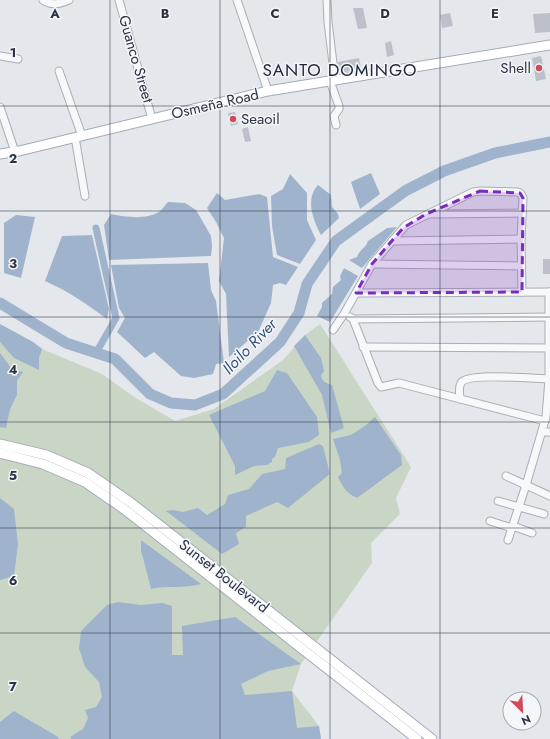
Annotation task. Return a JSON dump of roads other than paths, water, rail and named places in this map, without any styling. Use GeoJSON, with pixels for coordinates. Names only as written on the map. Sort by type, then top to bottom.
{"type":"FeatureCollection","features":[{"type":"Feature","properties":{"kind":"main road","name":"Osmeña Road"},"geometry":{"type":"LineString","coordinates":[[0,154],[15,152],[79,137],[268,91],[550,45]]}},
{"type":"Feature","properties":{"kind":"main road","name":"Sunset Boulevard"},"geometry":{"type":"LineString","coordinates":[[0,444],[46,455],[88,473],[130,502],[145,520],[417,739]]}},
{"type":"Feature","properties":{"kind":"main road","name":"Sunset Boulevard"},"geometry":{"type":"LineString","coordinates":[[0,454],[43,464],[85,482],[145,520],[432,739]]}},
{"type":"Feature","properties":{"kind":"street"},"geometry":{"type":"LineString","coordinates":[[43,0],[48,4],[56,4],[69,0]]}},
{"type":"Feature","properties":{"kind":"street","name":"Guanco Street"},"geometry":{"type":"LineString","coordinates":[[119,0],[152,119]]}},
{"type":"Feature","properties":{"kind":"street"},"geometry":{"type":"LineString","coordinates":[[237,0],[268,91]]}},
{"type":"Feature","properties":{"kind":"street"},"geometry":{"type":"LineString","coordinates":[[327,0],[333,80],[339,106],[339,109],[334,116],[336,125]]}},
{"type":"Feature","properties":{"kind":"street"},"geometry":{"type":"LineString","coordinates":[[0,56],[18,59]]}},
{"type":"Feature","properties":{"kind":"street"},"geometry":{"type":"LineString","coordinates":[[59,71],[79,137],[86,196]]}},
{"type":"Feature","properties":{"kind":"street"},"geometry":{"type":"LineString","coordinates":[[0,107],[15,152]]}},
{"type":"Feature","properties":{"kind":"street"},"geometry":{"type":"LineString","coordinates":[[333,330],[344,314],[372,264],[406,225],[467,194],[480,191],[520,193],[523,198],[522,292]]}},
{"type":"Feature","properties":{"kind":"street"},"geometry":{"type":"LineString","coordinates":[[426,214],[522,213]]}},
{"type":"Feature","properties":{"kind":"street"},"geometry":{"type":"LineString","coordinates":[[392,241],[522,239]]}},
{"type":"Feature","properties":{"kind":"street"},"geometry":{"type":"LineString","coordinates":[[372,264],[522,266]]}},
{"type":"Feature","properties":{"kind":"street"},"geometry":{"type":"LineString","coordinates":[[356,293],[549,292],[549,406],[508,540]]}},
{"type":"Feature","properties":{"kind":"street"},"geometry":{"type":"LineString","coordinates":[[344,314],[353,319],[549,317]]}},
{"type":"Feature","properties":{"kind":"street"},"geometry":{"type":"LineString","coordinates":[[353,319],[363,347],[381,387],[399,383],[545,421]]}},
{"type":"Feature","properties":{"kind":"street"},"geometry":{"type":"LineString","coordinates":[[363,347],[550,348]]}},
{"type":"Feature","properties":{"kind":"street"},"geometry":{"type":"LineString","coordinates":[[460,399],[461,382],[468,379],[483,377],[550,379]]}},
{"type":"Feature","properties":{"kind":"street"},"geometry":{"type":"LineString","coordinates":[[542,432],[550,432]]}},
{"type":"Feature","properties":{"kind":"street"},"geometry":{"type":"LineString","coordinates":[[506,476],[550,496]]}},
{"type":"Feature","properties":{"kind":"street"},"geometry":{"type":"LineString","coordinates":[[498,501],[544,514]]}},
{"type":"Feature","properties":{"kind":"street"},"geometry":{"type":"LineString","coordinates":[[490,521],[532,533]]}},
{"type":"Feature","properties":{"kind":"water"},"geometry":{"type":"Polygon","coordinates":[[[371,173],[380,194],[360,209],[351,182],[371,173]]]}},
{"type":"Feature","properties":{"kind":"water"},"geometry":{"type":"Polygon","coordinates":[[[290,174],[307,193],[307,220],[316,240],[300,264],[277,255],[272,226],[271,196],[283,189],[290,174]]]}},
{"type":"Feature","properties":{"kind":"water"},"geometry":{"type":"Polygon","coordinates":[[[318,185],[331,195],[332,207],[338,214],[339,218],[321,235],[315,223],[311,203],[314,191],[318,185]]]}},
{"type":"Feature","properties":{"kind":"water"},"geometry":{"type":"Polygon","coordinates":[[[217,193],[225,200],[259,194],[267,197],[273,257],[298,267],[286,285],[280,283],[273,285],[271,303],[258,332],[229,357],[226,294],[219,281],[224,238],[207,208],[217,193]]]}},
{"type":"Feature","properties":{"kind":"water"},"geometry":{"type":"Polygon","coordinates":[[[168,202],[185,203],[196,210],[211,236],[211,256],[109,260],[104,225],[111,214],[129,217],[154,215],[159,212],[168,202]]]}},
{"type":"Feature","properties":{"kind":"water"},"geometry":{"type":"Polygon","coordinates":[[[16,215],[35,217],[21,278],[4,273],[4,223],[16,215]]]}},
{"type":"Feature","properties":{"kind":"water"},"geometry":{"type":"Polygon","coordinates":[[[397,227],[362,268],[349,260],[357,257],[368,241],[387,228],[397,227]]]}},
{"type":"Feature","properties":{"kind":"water"},"geometry":{"type":"Polygon","coordinates":[[[92,235],[109,309],[107,319],[77,298],[45,281],[62,236],[92,235]]]}},
{"type":"Feature","properties":{"kind":"water"},"geometry":{"type":"Polygon","coordinates":[[[208,263],[211,290],[216,301],[224,363],[216,364],[213,374],[194,378],[181,376],[154,352],[145,358],[117,332],[125,318],[119,308],[111,265],[208,263]]]}},
{"type":"Feature","properties":{"kind":"water"},"geometry":{"type":"Polygon","coordinates":[[[344,268],[358,276],[330,322],[317,316],[322,307],[322,303],[332,294],[333,287],[341,280],[340,276],[344,268]]]}},
{"type":"Feature","properties":{"kind":"water"},"geometry":{"type":"Polygon","coordinates":[[[0,324],[33,342],[42,349],[39,358],[39,370],[14,358],[0,342],[0,324]]]}},
{"type":"Feature","properties":{"kind":"water"},"geometry":{"type":"Polygon","coordinates":[[[305,335],[321,358],[324,371],[321,375],[322,379],[332,385],[344,428],[331,433],[322,395],[294,346],[305,335]]]}},
{"type":"Feature","properties":{"kind":"water"},"geometry":{"type":"Polygon","coordinates":[[[0,353],[12,369],[23,372],[17,381],[17,395],[10,409],[6,428],[0,427],[0,353]]]}},
{"type":"Feature","properties":{"kind":"water"},"geometry":{"type":"Polygon","coordinates":[[[277,370],[287,373],[317,417],[319,435],[309,442],[278,448],[272,462],[267,465],[254,466],[235,475],[235,466],[209,415],[265,391],[277,370]]]}},
{"type":"Feature","properties":{"kind":"water"},"geometry":{"type":"Polygon","coordinates":[[[375,417],[401,455],[402,465],[357,498],[345,489],[338,477],[342,473],[340,460],[333,439],[351,435],[375,417]]]}},
{"type":"Feature","properties":{"kind":"water"},"geometry":{"type":"Polygon","coordinates":[[[319,444],[323,446],[330,474],[288,508],[277,502],[246,516],[246,527],[236,533],[239,544],[222,554],[166,511],[173,510],[183,512],[198,508],[207,515],[225,504],[228,495],[249,489],[262,474],[285,469],[286,458],[319,444]]]}},
{"type":"Feature","properties":{"kind":"water"},"geometry":{"type":"Polygon","coordinates":[[[0,498],[14,509],[18,544],[14,576],[0,580],[0,498]]]}},
{"type":"Feature","properties":{"kind":"water"},"geometry":{"type":"Polygon","coordinates":[[[141,540],[201,584],[151,589],[141,550],[141,540]]]}},
{"type":"Feature","properties":{"kind":"water"},"geometry":{"type":"Polygon","coordinates":[[[118,602],[141,605],[162,603],[172,606],[172,655],[183,655],[182,626],[235,617],[301,664],[268,671],[241,684],[245,695],[292,691],[297,728],[319,726],[321,739],[71,739],[70,737],[83,729],[88,718],[85,710],[96,707],[102,697],[99,682],[85,667],[79,648],[81,631],[107,605],[118,602]]]}},
{"type":"Feature","properties":{"kind":"water"},"geometry":{"type":"Polygon","coordinates":[[[14,711],[59,739],[0,739],[0,722],[14,711]]]}},
{"type":"Feature","properties":{"kind":"waterway","name":"Iloilo River"},"geometry":{"type":"LineString","coordinates":[[0,303],[66,343],[115,359],[150,394],[171,403],[195,405],[223,394],[280,342],[299,313],[307,284],[336,241],[405,191],[444,171],[495,153],[550,142]]}},
{"type":"Feature","properties":{"kind":"waterway"},"geometry":{"type":"LineString","coordinates":[[96,228],[116,318],[96,353]]}},
{"type":"Feature","properties":{"kind":"place","name":"Shell"},"geometry":{"type":"Point","coordinates":[539,68]}},
{"type":"Feature","properties":{"kind":"place","name":"Seaoil"},"geometry":{"type":"Point","coordinates":[233,119]}},
{"type":"Feature","properties":{"kind":"district","name":"SANTO DOMINGO"},"geometry":{"type":"Point","coordinates":[340,70]}}]}
